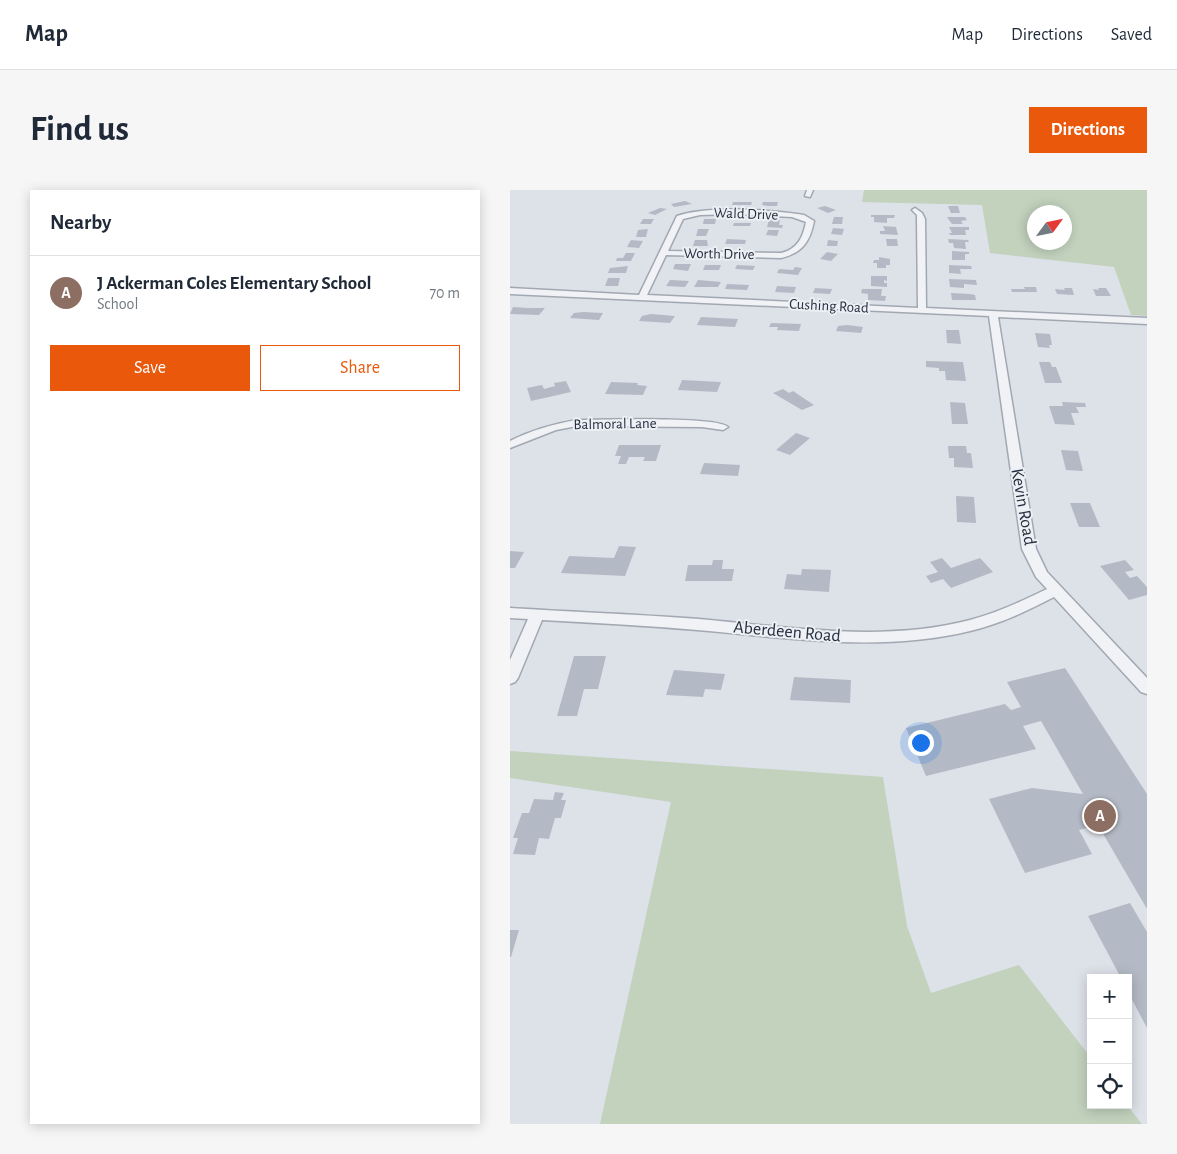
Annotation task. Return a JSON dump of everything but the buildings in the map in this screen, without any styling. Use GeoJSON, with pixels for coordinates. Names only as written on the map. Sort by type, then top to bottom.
{"type":"FeatureCollection","features":[{"type":"Feature","properties":{"kind":"street"},"geometry":{"type":"LineString","coordinates":[[915,210],[922,219],[922,310]]}},
{"type":"Feature","properties":{"kind":"street","name":"Wald Drive"},"geometry":{"type":"LineString","coordinates":[[664,253],[680,218],[688,214],[792,215],[808,219],[810,224]]}},
{"type":"Feature","properties":{"kind":"street","name":"Worth Drive"},"geometry":{"type":"LineString","coordinates":[[664,253],[773,256],[789,254],[798,250],[810,224]]}},
{"type":"Feature","properties":{"kind":"street"},"geometry":{"type":"LineString","coordinates":[[642,297],[664,253]]}},
{"type":"Feature","properties":{"kind":"street","name":"Cushing Road"},"geometry":{"type":"LineString","coordinates":[[510,291],[1147,321]]}},
{"type":"Feature","properties":{"kind":"street","name":"Kevin Road"},"geometry":{"type":"LineString","coordinates":[[993,314],[1029,549],[1042,574],[1147,688]]}},
{"type":"Feature","properties":{"kind":"street","name":"Balmoral Lane"},"geometry":{"type":"LineString","coordinates":[[510,445],[554,427],[577,423],[702,424],[723,426]]}},
{"type":"Feature","properties":{"kind":"street","name":"Aberdeen Road"},"geometry":{"type":"LineString","coordinates":[[510,613],[660,621],[855,638],[888,638],[929,634],[982,623],[1010,614],[1056,590]]}},
{"type":"Feature","properties":{"kind":"street"},"geometry":{"type":"LineString","coordinates":[[510,678],[536,615]]}},
{"type":"Feature","properties":{"kind":"green space"},"geometry":{"type":"Polygon","coordinates":[[[864,190],[1147,190],[1147,316],[1131,315],[1114,267],[990,253],[982,205],[862,202],[864,190]]]}},
{"type":"Feature","properties":{"kind":"green space"},"geometry":{"type":"Polygon","coordinates":[[[510,751],[883,777],[907,926],[931,993],[1019,965],[1087,1053],[1087,1109],[1130,1109],[1142,1124],[600,1124],[671,802],[510,778],[510,751]]]}},
{"type":"Feature","properties":{"kind":"place","name":"J Ackerman Coles Elementary School"},"geometry":{"type":"Point","coordinates":[1100,816]}}]}
